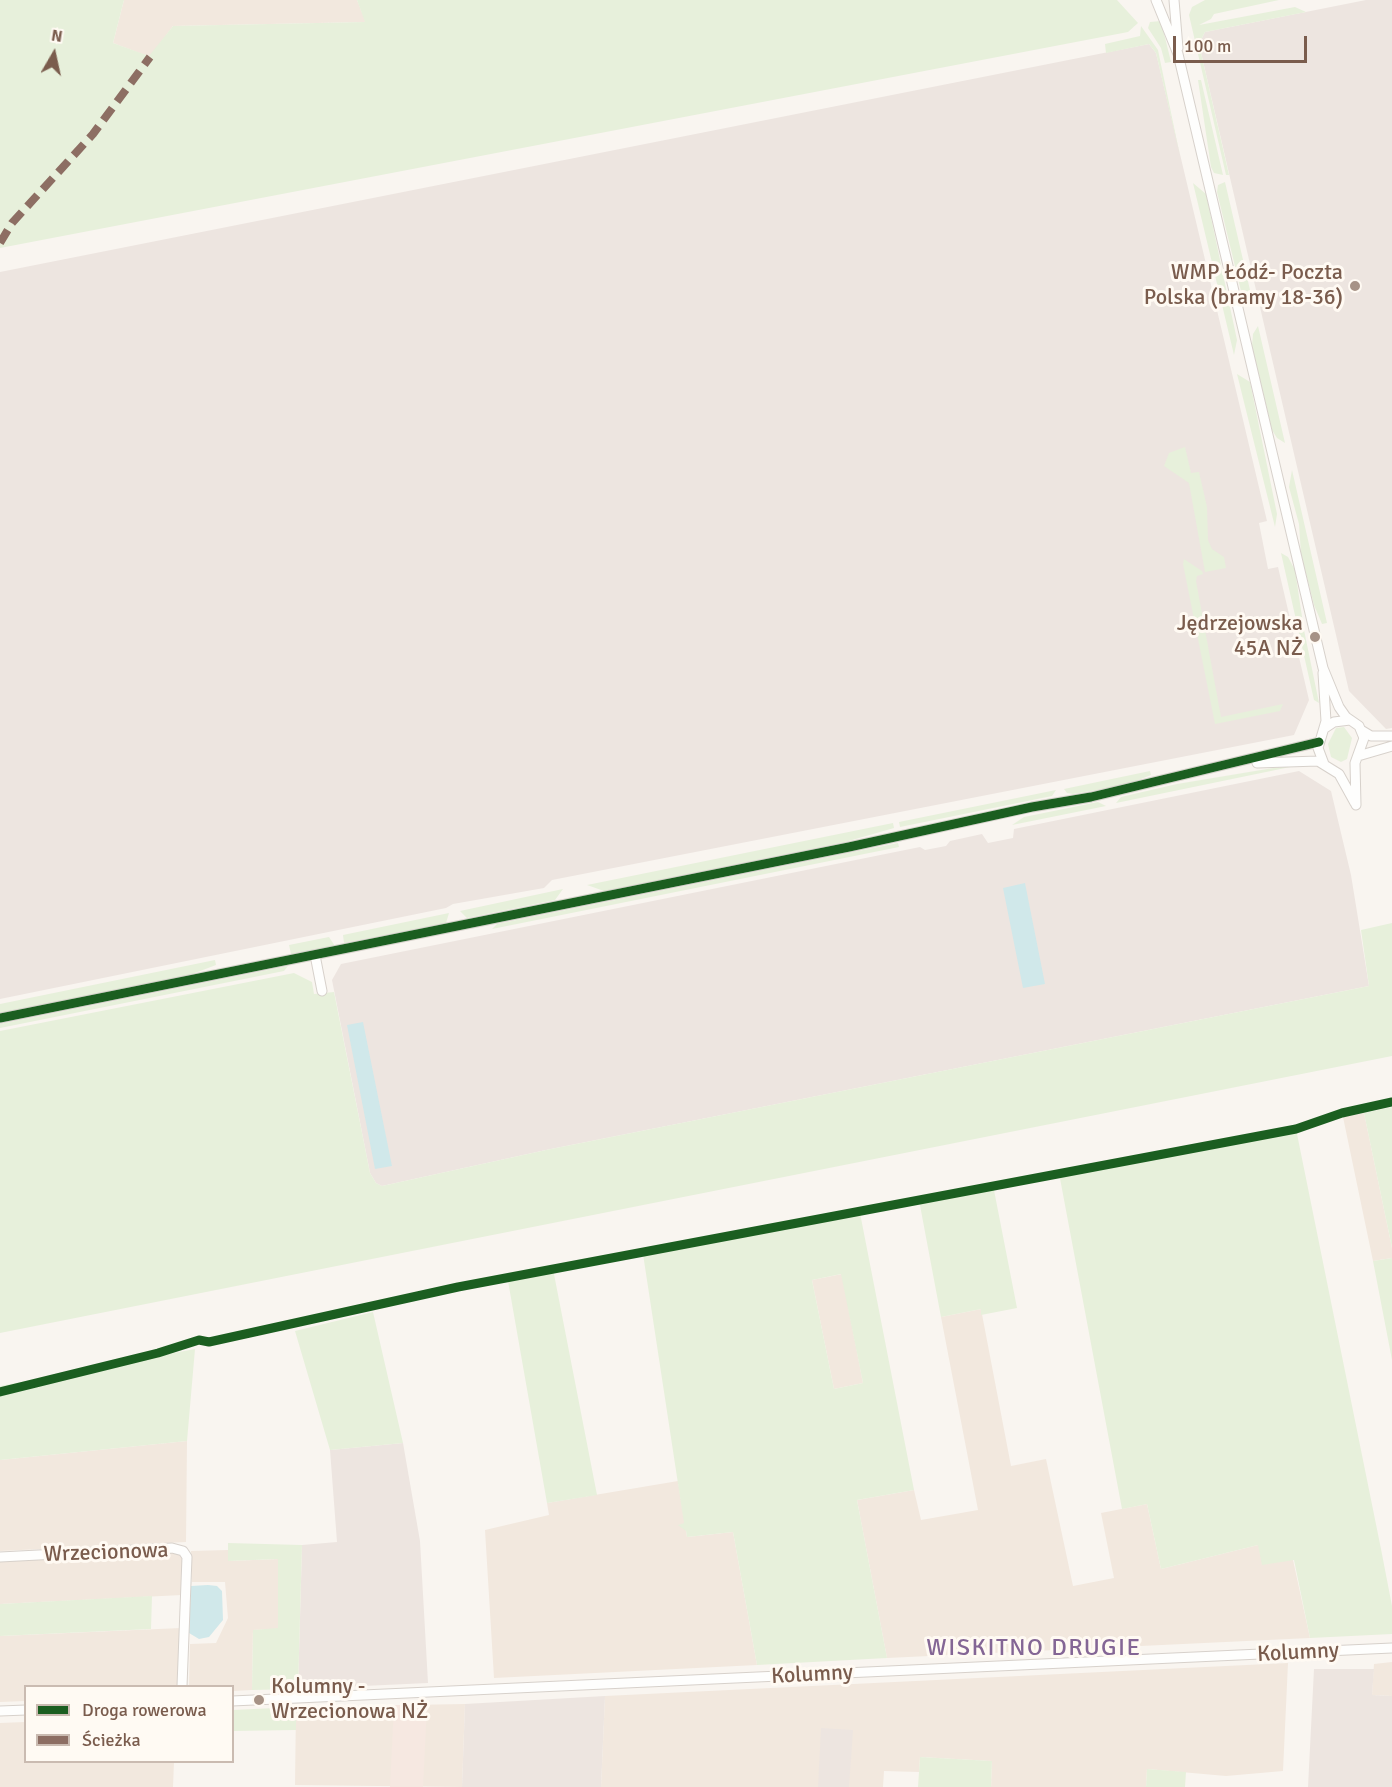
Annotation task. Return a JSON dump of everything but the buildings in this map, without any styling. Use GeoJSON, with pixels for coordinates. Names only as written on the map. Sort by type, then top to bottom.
{"type":"FeatureCollection","features":[{"type":"Feature","properties":{"kind":"street"},"geometry":{"type":"LineString","coordinates":[[1156,0],[1178,54],[1323,668],[1339,707],[1350,720],[1371,736],[1392,736]]}},
{"type":"Feature","properties":{"kind":"street"},"geometry":{"type":"LineString","coordinates":[[1174,0],[1178,27],[1178,54]]}},
{"type":"Feature","properties":{"kind":"street"},"geometry":{"type":"LineString","coordinates":[[1323,668],[1325,728],[1319,742],[1319,754],[1324,764]]}},
{"type":"Feature","properties":{"kind":"street"},"geometry":{"type":"LineString","coordinates":[[1325,728],[1334,722],[1350,720]]}},
{"type":"Feature","properties":{"kind":"street"},"geometry":{"type":"LineString","coordinates":[[1236,764],[1310,760],[1324,764],[1335,771],[1356,805],[1357,760],[1363,745],[1361,730]]}},
{"type":"Feature","properties":{"kind":"street"},"geometry":{"type":"LineString","coordinates":[[0,1018],[826,852],[1032,807],[1100,796],[1319,742]]}},
{"type":"Feature","properties":{"kind":"street"},"geometry":{"type":"LineString","coordinates":[[1335,771],[1392,746]]}},
{"type":"Feature","properties":{"kind":"street"},"geometry":{"type":"LineString","coordinates":[[315,955],[322,991]]}},
{"type":"Feature","properties":{"kind":"street","name":"Wrzecionowa"},"geometry":{"type":"LineString","coordinates":[[0,1557],[172,1548],[183,1551],[187,1557],[182,1685]]}},
{"type":"Feature","properties":{"kind":"street","name":"Kolumny"},"geometry":{"type":"LineString","coordinates":[[234,1701],[1392,1648]]}},
{"type":"Feature","properties":{"kind":"street"},"geometry":{"type":"LineString","coordinates":[[0,1711],[24,1710]]}},
{"type":"Feature","properties":{"kind":"shaded area"},"geometry":{"type":"Polygon","coordinates":[[[124,0],[357,0],[366,22],[173,26],[150,57],[113,43],[124,0]]]}},
{"type":"Feature","properties":{"kind":"shaded area"},"geometry":{"type":"Polygon","coordinates":[[[1366,0],[1392,0],[1392,728],[1386,729],[1349,691],[1199,44],[1205,32],[1366,0]]]}},
{"type":"Feature","properties":{"kind":"shaded area"},"geometry":{"type":"Polygon","coordinates":[[[1149,44],[1156,53],[1267,521],[1259,523],[1268,569],[1278,567],[1309,700],[1294,735],[552,880],[544,888],[453,904],[446,908],[0,999],[0,272],[1149,44]]]}},
{"type":"Feature","properties":{"kind":"shaded area"},"geometry":{"type":"Polygon","coordinates":[[[1299,771],[1331,791],[1351,875],[1369,986],[546,1150],[382,1186],[376,1183],[370,1173],[332,980],[341,964],[920,847],[925,850],[946,846],[950,841],[982,834],[988,843],[1013,838],[1014,829],[1299,771]]]}},
{"type":"Feature","properties":{"kind":"shaded area"},"geometry":{"type":"Polygon","coordinates":[[[1364,1113],[1392,1248],[1392,1258],[1373,1261],[1343,1117],[1364,1113]]]}},
{"type":"Feature","properties":{"kind":"shaded area"},"geometry":{"type":"Polygon","coordinates":[[[842,1274],[863,1383],[834,1389],[812,1280],[842,1274]]]}},
{"type":"Feature","properties":{"kind":"shaded area"},"geometry":{"type":"Polygon","coordinates":[[[981,1309],[1011,1466],[1046,1459],[1073,1586],[1114,1578],[1101,1513],[1147,1504],[1161,1569],[1258,1545],[1293,1560],[1310,1638],[887,1658],[857,1500],[914,1490],[921,1520],[978,1510],[941,1317],[981,1309]]]}},
{"type":"Feature","properties":{"kind":"shaded area"},"geometry":{"type":"Polygon","coordinates":[[[187,1441],[186,1542],[0,1551],[0,1460],[187,1441]]]}},
{"type":"Feature","properties":{"kind":"shaded area"},"geometry":{"type":"Polygon","coordinates":[[[403,1443],[420,1541],[428,1683],[298,1689],[302,1545],[337,1542],[330,1450],[403,1443]]]}},
{"type":"Feature","properties":{"kind":"shaded area"},"geometry":{"type":"Polygon","coordinates":[[[678,1481],[687,1537],[733,1532],[757,1665],[494,1678],[485,1530],[549,1515],[547,1503],[678,1481]]]}},
{"type":"Feature","properties":{"kind":"shaded area"},"geometry":{"type":"Polygon","coordinates":[[[228,1550],[229,1561],[278,1559],[278,1629],[253,1630],[252,1690],[234,1691],[234,1685],[189,1685],[190,1644],[216,1643],[228,1618],[225,1582],[192,1582],[191,1551],[228,1550]]]}},
{"type":"Feature","properties":{"kind":"shaded area"},"geometry":{"type":"Polygon","coordinates":[[[178,1552],[183,1557],[182,1595],[0,1604],[0,1561],[178,1552]]]}},
{"type":"Feature","properties":{"kind":"shaded area"},"geometry":{"type":"Polygon","coordinates":[[[181,1628],[179,1685],[24,1685],[24,1701],[0,1702],[0,1636],[181,1628]]]}},
{"type":"Feature","properties":{"kind":"shaded area"},"geometry":{"type":"Polygon","coordinates":[[[1392,1662],[1392,1696],[1372,1695],[1374,1664],[1392,1662]]]}},
{"type":"Feature","properties":{"kind":"shaded area"},"geometry":{"type":"Polygon","coordinates":[[[1288,1663],[1283,1771],[1226,1776],[1147,1769],[1146,1787],[991,1787],[992,1761],[920,1757],[919,1772],[884,1771],[883,1787],[601,1787],[605,1696],[1288,1663]]]}},
{"type":"Feature","properties":{"kind":"shaded area"},"geometry":{"type":"Polygon","coordinates":[[[1314,1669],[1374,1669],[1372,1695],[1392,1696],[1392,1787],[1308,1787],[1314,1669]]]}},
{"type":"Feature","properties":{"kind":"shaded area"},"geometry":{"type":"Polygon","coordinates":[[[605,1696],[601,1787],[462,1787],[465,1704],[605,1696]]]}},
{"type":"Feature","properties":{"kind":"shaded area"},"geometry":{"type":"Polygon","coordinates":[[[465,1704],[462,1787],[295,1785],[296,1707],[465,1704]]]}},
{"type":"Feature","properties":{"kind":"shaded area"},"geometry":{"type":"Polygon","coordinates":[[[394,1705],[427,1705],[423,1787],[390,1787],[394,1705]]]}},
{"type":"Feature","properties":{"kind":"shaded area"},"geometry":{"type":"Polygon","coordinates":[[[24,1722],[24,1763],[174,1763],[173,1787],[0,1787],[0,1723],[24,1722]]]}},
{"type":"Feature","properties":{"kind":"shaded area"},"geometry":{"type":"Polygon","coordinates":[[[821,1728],[853,1730],[849,1787],[818,1787],[821,1728]]]}},
{"type":"Feature","properties":{"kind":"green space"},"geometry":{"type":"Polygon","coordinates":[[[0,0],[124,0],[113,43],[149,56],[173,26],[365,22],[357,0],[1117,0],[1138,23],[1128,32],[0,248],[0,0]]]}},
{"type":"Feature","properties":{"kind":"green space"},"geometry":{"type":"Polygon","coordinates":[[[1205,0],[1279,0],[1214,14],[1211,19],[1199,25],[1295,7],[1306,12],[1205,32],[1199,44],[1229,175],[1226,175],[1189,15],[1192,7],[1205,0]]]}},
{"type":"Feature","properties":{"kind":"green space"},"geometry":{"type":"Polygon","coordinates":[[[1161,21],[1171,62],[1165,63],[1161,48],[1148,28],[1150,22],[1161,21]]]}},
{"type":"Feature","properties":{"kind":"green space"},"geometry":{"type":"Polygon","coordinates":[[[1141,26],[1158,50],[1180,156],[1156,53],[1149,44],[1106,53],[1105,44],[1140,36],[1141,26]]]}},
{"type":"Feature","properties":{"kind":"green space"},"geometry":{"type":"Polygon","coordinates":[[[1198,80],[1201,80],[1223,175],[1214,173],[1211,167],[1198,80]]]}},
{"type":"Feature","properties":{"kind":"green space"},"geometry":{"type":"Polygon","coordinates":[[[1225,182],[1253,303],[1241,291],[1217,192],[1218,185],[1225,182]]]}},
{"type":"Feature","properties":{"kind":"green space"},"geometry":{"type":"Polygon","coordinates":[[[1193,183],[1206,194],[1237,340],[1234,355],[1193,183]]]}},
{"type":"Feature","properties":{"kind":"green space"},"geometry":{"type":"Polygon","coordinates":[[[1258,326],[1285,443],[1277,438],[1272,430],[1252,346],[1253,334],[1258,326]]]}},
{"type":"Feature","properties":{"kind":"green space"},"geometry":{"type":"Polygon","coordinates":[[[1237,374],[1250,382],[1277,514],[1275,527],[1237,374]]]}},
{"type":"Feature","properties":{"kind":"green space"},"geometry":{"type":"Polygon","coordinates":[[[1185,447],[1191,473],[1199,472],[1207,507],[1208,540],[1212,549],[1224,557],[1226,568],[1205,572],[1189,483],[1164,466],[1169,453],[1185,447]]]}},
{"type":"Feature","properties":{"kind":"green space"},"geometry":{"type":"Polygon","coordinates":[[[1292,470],[1327,623],[1322,624],[1314,605],[1301,554],[1299,524],[1289,487],[1292,470]]]}},
{"type":"Feature","properties":{"kind":"green space"},"geometry":{"type":"Polygon","coordinates":[[[1281,553],[1288,557],[1295,570],[1319,703],[1314,700],[1281,553]]]}},
{"type":"Feature","properties":{"kind":"green space"},"geometry":{"type":"Polygon","coordinates":[[[1184,559],[1203,574],[1197,576],[1196,581],[1221,717],[1283,704],[1280,711],[1215,724],[1183,564],[1184,559]]]}},
{"type":"Feature","properties":{"kind":"green space"},"geometry":{"type":"Polygon","coordinates":[[[1344,727],[1352,738],[1347,759],[1341,762],[1331,757],[1328,744],[1336,728],[1344,727]]]}},
{"type":"Feature","properties":{"kind":"green space"},"geometry":{"type":"Polygon","coordinates":[[[1295,766],[1116,803],[1121,797],[1177,784],[1295,766]]]}},
{"type":"Feature","properties":{"kind":"green space"},"geometry":{"type":"Polygon","coordinates":[[[1150,771],[1151,775],[1126,785],[1073,794],[1067,793],[1064,789],[1150,771]]]}},
{"type":"Feature","properties":{"kind":"green space"},"geometry":{"type":"Polygon","coordinates":[[[1056,790],[1052,796],[900,827],[899,822],[1056,790]]]}},
{"type":"Feature","properties":{"kind":"green space"},"geometry":{"type":"Polygon","coordinates":[[[1098,802],[1106,806],[1012,825],[1024,817],[1098,802]]]}},
{"type":"Feature","properties":{"kind":"green space"},"geometry":{"type":"Polygon","coordinates":[[[893,823],[894,828],[845,842],[604,891],[587,885],[893,823]]]}},
{"type":"Feature","properties":{"kind":"green space"},"geometry":{"type":"Polygon","coordinates":[[[898,843],[899,847],[492,929],[497,924],[898,843]]]}},
{"type":"Feature","properties":{"kind":"green space"},"geometry":{"type":"Polygon","coordinates":[[[563,889],[555,900],[467,918],[460,911],[563,889]]]}},
{"type":"Feature","properties":{"kind":"green space"},"geometry":{"type":"Polygon","coordinates":[[[449,913],[446,923],[344,943],[343,935],[449,913]]]}},
{"type":"Feature","properties":{"kind":"green space"},"geometry":{"type":"Polygon","coordinates":[[[1392,923],[1392,1056],[0,1333],[0,1031],[294,973],[312,982],[314,994],[334,992],[370,1173],[376,1183],[382,1186],[546,1150],[1369,986],[1361,930],[1392,923]]]}},
{"type":"Feature","properties":{"kind":"green space"},"geometry":{"type":"Polygon","coordinates":[[[329,937],[335,946],[291,954],[289,945],[329,937]]]}},
{"type":"Feature","properties":{"kind":"green space"},"geometry":{"type":"Polygon","coordinates":[[[215,960],[216,965],[187,976],[0,1013],[0,1004],[215,960]]]}},
{"type":"Feature","properties":{"kind":"green space"},"geometry":{"type":"Polygon","coordinates":[[[288,966],[284,971],[0,1028],[0,1024],[288,966]]]}},
{"type":"Feature","properties":{"kind":"green space"},"geometry":{"type":"Polygon","coordinates":[[[1392,1107],[1392,1248],[1364,1113],[1392,1107]]]}},
{"type":"Feature","properties":{"kind":"green space"},"geometry":{"type":"Polygon","coordinates":[[[1296,1129],[1392,1606],[1392,1634],[1310,1638],[1294,1560],[1262,1565],[1258,1545],[1161,1569],[1147,1504],[1122,1509],[1059,1173],[1296,1129]]]}},
{"type":"Feature","properties":{"kind":"green space"},"geometry":{"type":"Polygon","coordinates":[[[993,1185],[1017,1308],[981,1315],[981,1309],[941,1317],[919,1200],[993,1185]]]}},
{"type":"Feature","properties":{"kind":"green space"},"geometry":{"type":"Polygon","coordinates":[[[860,1213],[914,1490],[857,1500],[887,1658],[757,1665],[733,1532],[687,1537],[686,1531],[678,1525],[684,1523],[643,1254],[860,1213]],[[841,1274],[812,1280],[834,1389],[863,1383],[841,1274]]]}},
{"type":"Feature","properties":{"kind":"green space"},"geometry":{"type":"Polygon","coordinates":[[[1392,1258],[1392,1360],[1373,1261],[1392,1258]]]}},
{"type":"Feature","properties":{"kind":"green space"},"geometry":{"type":"Polygon","coordinates":[[[553,1269],[597,1495],[547,1503],[508,1281],[553,1269]]]}},
{"type":"Feature","properties":{"kind":"green space"},"geometry":{"type":"Polygon","coordinates":[[[373,1312],[403,1443],[330,1450],[295,1331],[373,1312]]]}},
{"type":"Feature","properties":{"kind":"green space"},"geometry":{"type":"Polygon","coordinates":[[[195,1349],[187,1441],[0,1460],[0,1386],[195,1349]]]}},
{"type":"Feature","properties":{"kind":"green space"},"geometry":{"type":"Polygon","coordinates":[[[228,1543],[302,1545],[298,1689],[252,1690],[253,1630],[278,1628],[278,1559],[228,1561],[228,1543]]]}},
{"type":"Feature","properties":{"kind":"green space"},"geometry":{"type":"Polygon","coordinates":[[[152,1596],[151,1629],[0,1636],[0,1604],[152,1596]]]}},
{"type":"Feature","properties":{"kind":"green space"},"geometry":{"type":"Polygon","coordinates":[[[296,1707],[296,1730],[234,1731],[234,1710],[296,1707]]]}},
{"type":"Feature","properties":{"kind":"green space"},"geometry":{"type":"Polygon","coordinates":[[[920,1757],[992,1761],[991,1787],[918,1787],[920,1757]]]}},
{"type":"Feature","properties":{"kind":"green space"},"geometry":{"type":"Polygon","coordinates":[[[1147,1769],[1186,1772],[1185,1787],[1146,1787],[1147,1769]]]}},
{"type":"Feature","properties":{"kind":"water"},"geometry":{"type":"Polygon","coordinates":[[[1025,883],[1045,984],[1023,988],[1003,888],[1025,883]]]}},
{"type":"Feature","properties":{"kind":"water"},"geometry":{"type":"Polygon","coordinates":[[[363,1022],[392,1166],[375,1169],[347,1025],[363,1022]]]}},
{"type":"Feature","properties":{"kind":"water"},"geometry":{"type":"Polygon","coordinates":[[[191,1586],[217,1586],[222,1591],[223,1620],[209,1637],[199,1639],[189,1633],[191,1586]]]}},
{"type":"Feature","properties":{"kind":"marked path"},"geometry":{"type":"LineString","coordinates":[[0,243],[12,223],[93,134],[150,57]]}},
{"type":"Feature","properties":{"kind":"cycle path"},"geometry":{"type":"LineString","coordinates":[[0,1018],[849,847],[1032,807],[1091,797],[1319,742]]}},
{"type":"Feature","properties":{"kind":"cycle path"},"geometry":{"type":"LineString","coordinates":[[0,1392],[158,1353],[199,1340],[209,1342],[458,1287],[1296,1129],[1342,1113],[1392,1102]]}},
{"type":"Feature","properties":{"kind":"place","name":"WMP Łódź- Poczta Polska (bramy 18-36)"},"geometry":{"type":"Point","coordinates":[1355,286]}},
{"type":"Feature","properties":{"kind":"place","name":"Jędrzejowska 45A NŻ"},"geometry":{"type":"Point","coordinates":[1315,637]}},
{"type":"Feature","properties":{"kind":"place","name":"Kolumny - Wrzecionowa NŻ"},"geometry":{"type":"Point","coordinates":[259,1700]}},
{"type":"Feature","properties":{"kind":"district","name":"WISKITNO DRUGIE"},"geometry":{"type":"Point","coordinates":[1034,1649]}}]}
